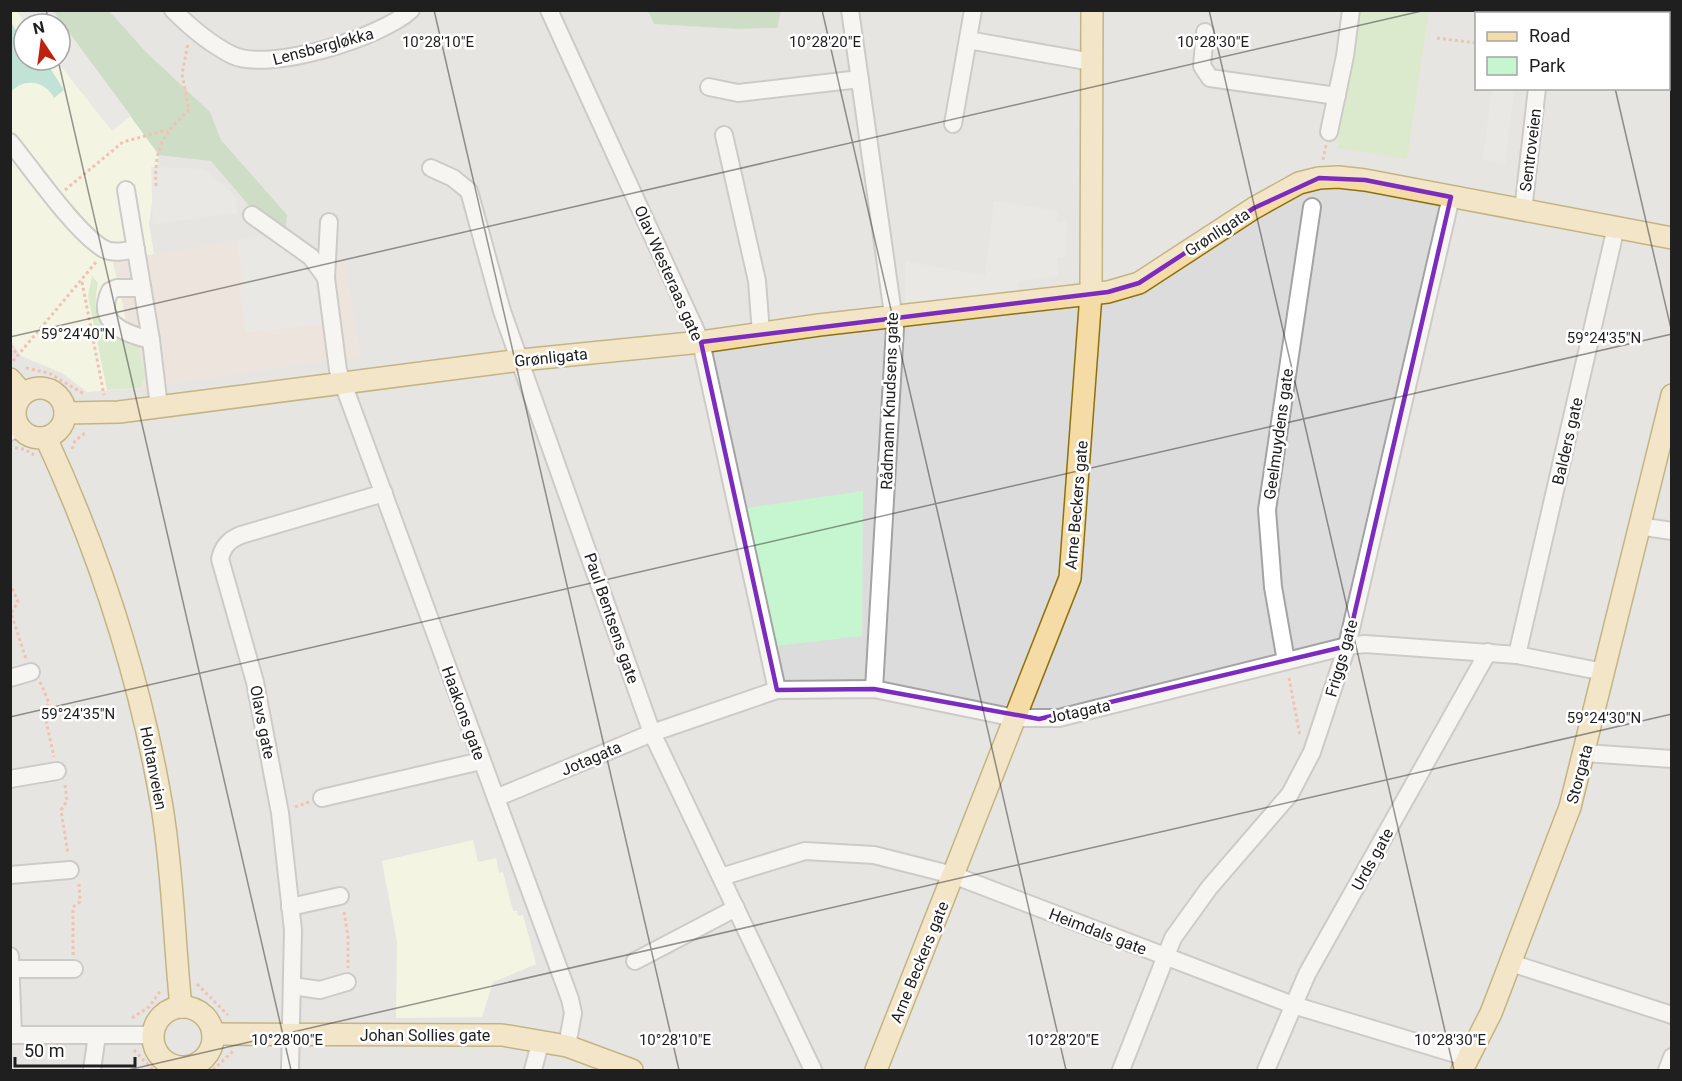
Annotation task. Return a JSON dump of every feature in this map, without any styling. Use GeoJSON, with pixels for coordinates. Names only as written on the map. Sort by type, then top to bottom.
{"type":"FeatureCollection","features":[{"type":"Feature","properties":{"kind":"main road","name":"Arne Beckers gate"},"geometry":{"type":"LineString","coordinates":[[876,1071],[1070,578],[1091,294],[1092,10]]}},
{"type":"Feature","properties":{"kind":"main road","name":"Grønligata"},"geometry":{"type":"LineString","coordinates":[[65,413],[106,413],[159,407],[520,360],[702,342],[894,316],[1091,294],[1139,283],[1254,208],[1299,183],[1319,178],[1356,179],[1671,237]]}},
{"type":"Feature","properties":{"kind":"main road"},"geometry":{"type":"LineString","coordinates":[[14,373],[35,388],[49,390],[63,402],[65,413],[60,429],[46,438],[28,436],[14,430],[14,373]]}},
{"type":"Feature","properties":{"kind":"main road","name":"Storgata"},"geometry":{"type":"LineString","coordinates":[[1465,1064],[1511,963],[1561,838],[1585,753],[1671,395]]}},
{"type":"Feature","properties":{"kind":"main road","name":"Holtanveien"},"geometry":{"type":"LineString","coordinates":[[46,438],[86,530],[113,601],[141,704],[162,808],[181,1007]]}},
{"type":"Feature","properties":{"kind":"main road"},"geometry":{"type":"LineString","coordinates":[[181,1007],[203,1014],[213,1034],[211,1050],[201,1062],[178,1069],[157,1052],[153,1035],[159,1019],[165,1013],[181,1007]]}},
{"type":"Feature","properties":{"kind":"main road","name":"Johan Sollies gate"},"geometry":{"type":"LineString","coordinates":[[213,1034],[502,1035],[567,1046],[632,1071]]}},
{"type":"Feature","properties":{"kind":"street","name":"Lensbergløkka"},"geometry":{"type":"LineString","coordinates":[[173,10],[192,27],[233,56],[261,62],[319,50],[374,33],[402,19],[411,10]]}},
{"type":"Feature","properties":{"kind":"street","name":"Olav Westeraas gate"},"geometry":{"type":"LineString","coordinates":[[549,10],[702,342],[777,690]]}},
{"type":"Feature","properties":{"kind":"street","name":"Rådmann Knudsens gate"},"geometry":{"type":"LineString","coordinates":[[850,10],[894,316],[874,689]]}},
{"type":"Feature","properties":{"kind":"street"},"geometry":{"type":"LineString","coordinates":[[953,124],[973,10]]}},
{"type":"Feature","properties":{"kind":"street"},"geometry":{"type":"LineString","coordinates":[[1329,132],[1351,10]]}},
{"type":"Feature","properties":{"kind":"street"},"geometry":{"type":"LineString","coordinates":[[1205,32],[1202,66],[1210,78],[1336,96]]}},
{"type":"Feature","properties":{"kind":"street"},"geometry":{"type":"LineString","coordinates":[[968,40],[1092,62]]}},
{"type":"Feature","properties":{"kind":"street"},"geometry":{"type":"LineString","coordinates":[[709,87],[738,93],[860,79]]}},
{"type":"Feature","properties":{"kind":"street","name":"Sentroveien"},"geometry":{"type":"LineString","coordinates":[[1523,211],[1537,90]]}},
{"type":"Feature","properties":{"kind":"street"},"geometry":{"type":"LineString","coordinates":[[724,135],[756,281],[761,333]]}},
{"type":"Feature","properties":{"kind":"street"},"geometry":{"type":"LineString","coordinates":[[10,142],[55,198],[105,250],[115,252],[136,249]]}},
{"type":"Feature","properties":{"kind":"street","name":"Paul Bentsens gate"},"geometry":{"type":"LineString","coordinates":[[431,168],[453,178],[469,191],[502,310],[652,733],[813,1071]]}},
{"type":"Feature","properties":{"kind":"street"},"geometry":{"type":"LineString","coordinates":[[126,190],[151,340],[159,407]]}},
{"type":"Feature","properties":{"kind":"street","name":"Friggs gate"},"geometry":{"type":"LineString","coordinates":[[1121,1071],[1173,938],[1209,888],[1290,794],[1312,752],[1347,646],[1451,197]]}},
{"type":"Feature","properties":{"kind":"street","name":"Geelmuydens gate"},"geometry":{"type":"LineString","coordinates":[[1286,661],[1273,587],[1267,510],[1312,207]]}},
{"type":"Feature","properties":{"kind":"street"},"geometry":{"type":"LineString","coordinates":[[252,215],[311,257],[326,278]]}},
{"type":"Feature","properties":{"kind":"street"},"geometry":{"type":"LineString","coordinates":[[329,222],[326,278],[342,383]]}},
{"type":"Feature","properties":{"kind":"street","name":"Balders gate"},"geometry":{"type":"LineString","coordinates":[[1517,654],[1616,227]]}},
{"type":"Feature","properties":{"kind":"street"},"geometry":{"type":"LineString","coordinates":[[141,288],[117,288],[110,291],[106,300],[107,313],[123,334],[151,340]]}},
{"type":"Feature","properties":{"kind":"street","name":"Haakons gate"},"geometry":{"type":"LineString","coordinates":[[342,383],[570,999],[573,1013],[567,1046]]}},
{"type":"Feature","properties":{"kind":"street","name":"Olavs gate"},"geometry":{"type":"LineString","coordinates":[[290,1071],[293,930],[280,813],[255,682],[220,559],[223,549],[231,540],[241,535],[384,492]]}},
{"type":"Feature","properties":{"kind":"street"},"geometry":{"type":"LineString","coordinates":[[1638,526],[1671,531]]}},
{"type":"Feature","properties":{"kind":"street","name":"Jotagata"},"geometry":{"type":"LineString","coordinates":[[496,798],[652,733],[777,690],[874,689],[1015,718],[1059,718],[1347,646],[1365,644],[1517,654],[1604,672]]}},
{"type":"Feature","properties":{"kind":"street","name":"Urds gate"},"geometry":{"type":"LineString","coordinates":[[1266,1071],[1308,974],[1488,652]]}},
{"type":"Feature","properties":{"kind":"street"},"geometry":{"type":"LineString","coordinates":[[10,678],[31,672]]}},
{"type":"Feature","properties":{"kind":"street"},"geometry":{"type":"LineString","coordinates":[[1585,753],[1671,759]]}},
{"type":"Feature","properties":{"kind":"street"},"geometry":{"type":"LineString","coordinates":[[322,798],[481,760]]}},
{"type":"Feature","properties":{"kind":"street"},"geometry":{"type":"LineString","coordinates":[[10,779],[57,771]]}},
{"type":"Feature","properties":{"kind":"street","name":"Heimdals gate"},"geometry":{"type":"LineString","coordinates":[[722,877],[805,852],[838,851],[874,855],[953,875],[1293,1005],[1465,1064]]}},
{"type":"Feature","properties":{"kind":"street"},"geometry":{"type":"LineString","coordinates":[[10,875],[70,870]]}},
{"type":"Feature","properties":{"kind":"street"},"geometry":{"type":"LineString","coordinates":[[290,907],[340,896]]}},
{"type":"Feature","properties":{"kind":"street"},"geometry":{"type":"LineString","coordinates":[[635,961],[736,908]]}},
{"type":"Feature","properties":{"kind":"street"},"geometry":{"type":"LineString","coordinates":[[74,969],[11,962],[12,1035],[153,1035]]}},
{"type":"Feature","properties":{"kind":"street"},"geometry":{"type":"LineString","coordinates":[[1511,963],[1671,1015]]}},
{"type":"Feature","properties":{"kind":"street"},"geometry":{"type":"LineString","coordinates":[[292,986],[320,990],[347,982]]}},
{"type":"Feature","properties":{"kind":"street"},"geometry":{"type":"LineString","coordinates":[[92,1071],[97,1035]]}},
{"type":"Feature","properties":{"kind":"street"},"geometry":{"type":"LineString","coordinates":[[533,1071],[541,1040]]}},
{"type":"Feature","properties":{"kind":"street"},"geometry":{"type":"LineString","coordinates":[[1667,1071],[1671,1058]]}},
{"type":"Feature","properties":{"kind":"path"},"geometry":{"type":"LineString","coordinates":[[55,198],[123,142],[167,130],[189,110],[182,74],[192,27]]}},
{"type":"Feature","properties":{"kind":"path"},"geometry":{"type":"LineString","coordinates":[[1437,38],[1475,43]]}},
{"type":"Feature","properties":{"kind":"path"},"geometry":{"type":"LineString","coordinates":[[156,186],[155,164],[167,130]]}},
{"type":"Feature","properties":{"kind":"path"},"geometry":{"type":"LineString","coordinates":[[14,373],[18,355],[82,282],[105,250]]}},
{"type":"Feature","properties":{"kind":"path"},"geometry":{"type":"LineString","coordinates":[[82,282],[103,399]]}},
{"type":"Feature","properties":{"kind":"path"},"geometry":{"type":"LineString","coordinates":[[10,346],[18,355]]}},
{"type":"Feature","properties":{"kind":"path"},"geometry":{"type":"LineString","coordinates":[[14,373],[27,368],[49,373],[68,382],[82,394],[91,396]]}},
{"type":"Feature","properties":{"kind":"path"},"geometry":{"type":"LineString","coordinates":[[1286,661],[1300,736],[1312,752]]}},
{"type":"Feature","properties":{"kind":"path"},"geometry":{"type":"LineString","coordinates":[[280,813],[322,798]]}},
{"type":"Feature","properties":{"kind":"path"},"geometry":{"type":"LineString","coordinates":[[340,896],[348,936],[347,982]]}},
{"type":"Feature","properties":{"kind":"highlighted area"},"geometry":{"type":"Polygon","coordinates":[[[1319,178],[1365,180],[1451,197],[1347,646],[1039,719],[874,689],[777,690],[701,342],[1108,292],[1139,283],[1254,208],[1319,178]]]}},
{"type":"Feature","properties":{"kind":"shaded area"},"geometry":{"type":"Polygon","coordinates":[[[648,10],[654,24],[736,29],[776,28],[781,10],[1671,11],[1671,1070],[11,1070],[10,11],[648,10]]]}},
{"type":"Feature","properties":{"kind":"shaded area"},"geometry":{"type":"Polygon","coordinates":[[[10,11],[53,11],[12,12],[12,72],[72,72],[72,37],[159,155],[149,224],[154,254],[113,262],[141,388],[87,392],[62,373],[21,356],[11,341],[10,11]]]}},
{"type":"Feature","properties":{"kind":"shaded area"},"geometry":{"type":"Polygon","coordinates":[[[16,11],[54,12],[17,12],[16,11]]]}},
{"type":"Feature","properties":{"kind":"shaded area"},"geometry":{"type":"Polygon","coordinates":[[[72,37],[131,116],[112,131],[65,72],[72,72],[72,37]]]}},
{"type":"Feature","properties":{"kind":"shaded area"},"geometry":{"type":"Polygon","coordinates":[[[1492,90],[1514,90],[1505,163],[1483,160],[1492,90]]]}},
{"type":"Feature","properties":{"kind":"shaded area"},"geometry":{"type":"Polygon","coordinates":[[[151,167],[203,169],[237,197],[237,213],[153,224],[151,167]]]}},
{"type":"Feature","properties":{"kind":"shaded area"},"geometry":{"type":"Polygon","coordinates":[[[994,201],[1058,211],[1056,221],[1067,221],[1066,257],[1057,258],[1059,276],[1018,281],[1018,294],[905,306],[905,261],[985,276],[994,201]]]}},
{"type":"Feature","properties":{"kind":"shaded area"},"geometry":{"type":"Polygon","coordinates":[[[270,234],[344,259],[360,356],[141,388],[113,262],[270,234]]]}},
{"type":"Feature","properties":{"kind":"shaded area"},"geometry":{"type":"Polygon","coordinates":[[[270,234],[318,250],[330,323],[246,332],[239,285],[243,282],[238,241],[270,234]]]}},
{"type":"Feature","properties":{"kind":"shaded area"},"geometry":{"type":"Polygon","coordinates":[[[473,840],[478,862],[496,858],[499,873],[503,872],[513,911],[517,911],[518,916],[523,915],[536,964],[493,982],[482,1017],[396,1018],[397,942],[382,861],[473,840]]]}},
{"type":"Feature","properties":{"kind":"green space"},"geometry":{"type":"Polygon","coordinates":[[[109,11],[146,52],[210,112],[221,140],[287,215],[285,235],[252,209],[211,161],[159,155],[72,37],[72,12],[54,12],[109,11]]]}},
{"type":"Feature","properties":{"kind":"green space"},"geometry":{"type":"Polygon","coordinates":[[[648,11],[781,11],[777,28],[736,29],[654,24],[648,11]]]}},
{"type":"Feature","properties":{"kind":"green space"},"geometry":{"type":"Polygon","coordinates":[[[1358,11],[1429,11],[1407,159],[1337,148],[1358,11]]]}},
{"type":"Feature","properties":{"kind":"green space"},"geometry":{"type":"Polygon","coordinates":[[[10,21],[12,24],[12,72],[53,72],[64,90],[54,98],[46,88],[28,83],[16,87],[11,92],[10,21]]]}},
{"type":"Feature","properties":{"kind":"green space"},"geometry":{"type":"Polygon","coordinates":[[[92,276],[98,283],[96,308],[98,317],[109,331],[139,347],[145,375],[141,388],[107,390],[88,296],[92,276]]]}},
{"type":"Feature","properties":{"kind":"green space"},"geometry":{"type":"Polygon","coordinates":[[[863,491],[862,636],[775,646],[747,508],[863,491]]]}}]}
